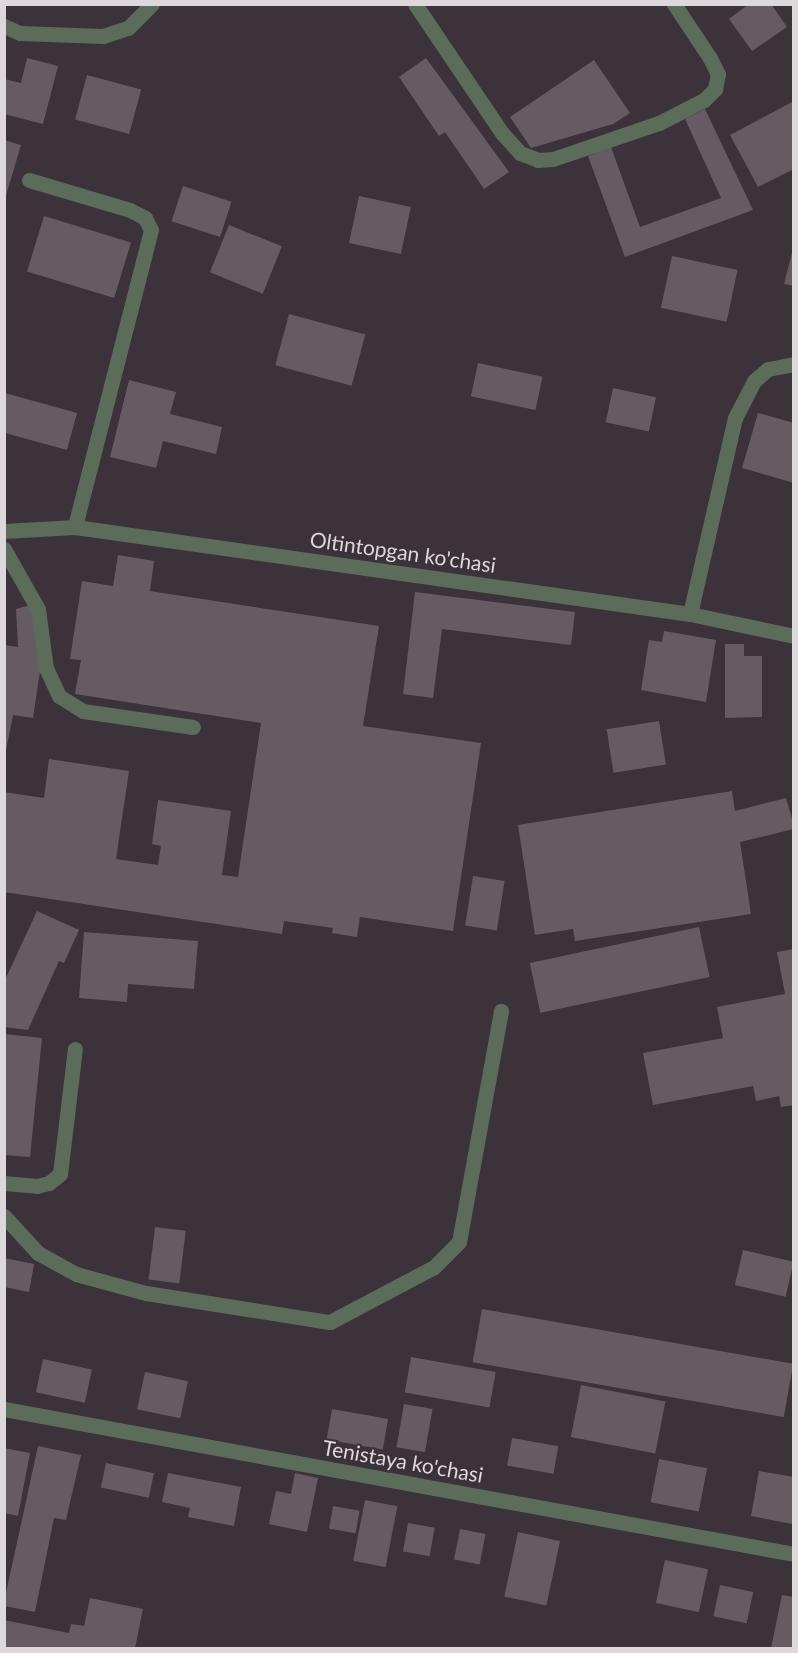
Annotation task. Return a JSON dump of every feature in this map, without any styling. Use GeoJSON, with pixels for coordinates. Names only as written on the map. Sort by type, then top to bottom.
{"type":"FeatureCollection","features":[{"type":"Feature","properties":{"kind":"street"},"geometry":{"type":"LineString","coordinates":[[4,26],[20,33],[103,36],[128,28],[152,4]]}},
{"type":"Feature","properties":{"kind":"street"},"geometry":{"type":"LineString","coordinates":[[415,4],[502,133],[520,153],[538,160],[553,159],[658,123],[704,100],[715,89],[718,74],[674,4]]}},
{"type":"Feature","properties":{"kind":"street"},"geometry":{"type":"LineString","coordinates":[[29,180],[130,210],[145,218],[151,230],[75,527]]}},
{"type":"Feature","properties":{"kind":"street"},"geometry":{"type":"LineString","coordinates":[[690,614],[735,418],[754,381],[768,369],[794,364]]}},
{"type":"Feature","properties":{"kind":"street","name":"Oltintopgan ko'chasi"},"geometry":{"type":"LineString","coordinates":[[4,531],[75,527],[690,614],[794,636]]}},
{"type":"Feature","properties":{"kind":"street"},"geometry":{"type":"LineString","coordinates":[[4,549],[38,609],[46,668],[59,696],[84,711],[193,727]]}},
{"type":"Feature","properties":{"kind":"street"},"geometry":{"type":"LineString","coordinates":[[4,1216],[38,1253],[76,1274],[146,1293],[330,1322],[434,1267],[459,1242],[501,1011]]}},
{"type":"Feature","properties":{"kind":"street"},"geometry":{"type":"LineString","coordinates":[[4,1183],[37,1186],[49,1184],[60,1174],[75,1049]]}},
{"type":"Feature","properties":{"kind":"street","name":"Tenistaya ko'chasi"},"geometry":{"type":"LineString","coordinates":[[4,1409],[794,1554]]}},
{"type":"Feature","properties":{"kind":"building"},"geometry":{"type":"Polygon","coordinates":[[[749,4],[771,4],[787,27],[752,51],[729,19],[749,4]]]}},
{"type":"Feature","properties":{"kind":"building"},"geometry":{"type":"Polygon","coordinates":[[[27,58],[58,66],[43,124],[4,114],[4,79],[21,83],[27,58]]]}},
{"type":"Feature","properties":{"kind":"building"},"geometry":{"type":"Polygon","coordinates":[[[426,58],[509,172],[484,189],[445,132],[439,136],[399,77],[426,58]]]}},
{"type":"Feature","properties":{"kind":"building"},"geometry":{"type":"Polygon","coordinates":[[[594,60],[630,113],[613,124],[531,148],[510,117],[594,60]]]}},
{"type":"Feature","properties":{"kind":"building"},"geometry":{"type":"Polygon","coordinates":[[[87,75],[141,89],[129,134],[75,119],[87,75]]]}},
{"type":"Feature","properties":{"kind":"building"},"geometry":{"type":"Polygon","coordinates":[[[794,101],[794,169],[758,187],[730,135],[794,101]]]}},
{"type":"Feature","properties":{"kind":"building"},"geometry":{"type":"Polygon","coordinates":[[[705,109],[753,210],[625,257],[588,156],[611,147],[640,227],[721,198],[685,119],[705,109]]]}},
{"type":"Feature","properties":{"kind":"building"},"geometry":{"type":"Polygon","coordinates":[[[4,140],[21,145],[5,199],[4,199],[4,140]]]}},
{"type":"Feature","properties":{"kind":"building"},"geometry":{"type":"Polygon","coordinates":[[[183,186],[232,202],[220,237],[172,221],[183,186]]]}},
{"type":"Feature","properties":{"kind":"building"},"geometry":{"type":"Polygon","coordinates":[[[359,196],[411,207],[401,254],[349,243],[359,196]]]}},
{"type":"Feature","properties":{"kind":"building"},"geometry":{"type":"Polygon","coordinates":[[[44,216],[131,243],[114,298],[27,271],[44,216]]]}},
{"type":"Feature","properties":{"kind":"building"},"geometry":{"type":"Polygon","coordinates":[[[229,225],[282,246],[263,294],[210,272],[229,225]]]}},
{"type":"Feature","properties":{"kind":"building"},"geometry":{"type":"Polygon","coordinates":[[[794,249],[794,286],[784,284],[794,249]]]}},
{"type":"Feature","properties":{"kind":"building"},"geometry":{"type":"Polygon","coordinates":[[[672,256],[738,270],[727,322],[661,308],[672,256]]]}},
{"type":"Feature","properties":{"kind":"building"},"geometry":{"type":"Polygon","coordinates":[[[289,314],[365,334],[352,386],[275,365],[289,314]]]}},
{"type":"Feature","properties":{"kind":"building"},"geometry":{"type":"Polygon","coordinates":[[[478,363],[543,377],[535,410],[471,396],[478,363]]]}},
{"type":"Feature","properties":{"kind":"building"},"geometry":{"type":"Polygon","coordinates":[[[129,380],[176,392],[170,414],[222,427],[216,454],[163,441],[156,468],[110,457],[129,380]]]}},
{"type":"Feature","properties":{"kind":"building"},"geometry":{"type":"Polygon","coordinates":[[[613,388],[656,397],[649,431],[606,422],[613,388]]]}},
{"type":"Feature","properties":{"kind":"building"},"geometry":{"type":"Polygon","coordinates":[[[5,393],[77,413],[67,450],[5,433],[5,393]]]}},
{"type":"Feature","properties":{"kind":"building"},"geometry":{"type":"Polygon","coordinates":[[[758,413],[794,423],[794,483],[742,468],[758,413]]]}},
{"type":"Feature","properties":{"kind":"building"},"geometry":{"type":"Polygon","coordinates":[[[118,555],[154,561],[150,591],[379,626],[363,726],[481,743],[453,931],[360,917],[357,937],[332,933],[333,928],[284,921],[282,934],[4,892],[4,792],[44,798],[49,759],[129,771],[116,859],[158,865],[161,846],[152,844],[158,800],[231,811],[222,875],[238,877],[261,723],[75,694],[81,660],[70,659],[82,581],[113,586],[118,555]]]}},
{"type":"Feature","properties":{"kind":"building"},"geometry":{"type":"Polygon","coordinates":[[[415,592],[575,612],[571,645],[442,629],[433,698],[403,694],[415,592]]]}},
{"type":"Feature","properties":{"kind":"building"},"geometry":{"type":"Polygon","coordinates":[[[30,605],[43,651],[33,718],[13,715],[4,761],[4,645],[18,647],[16,609],[30,605]]]}},
{"type":"Feature","properties":{"kind":"building"},"geometry":{"type":"Polygon","coordinates":[[[664,631],[716,640],[706,702],[641,690],[649,640],[662,642],[664,631]]]}},
{"type":"Feature","properties":{"kind":"building"},"geometry":{"type":"Polygon","coordinates":[[[725,644],[744,644],[744,656],[762,656],[762,717],[725,718],[725,644]]]}},
{"type":"Feature","properties":{"kind":"building"},"geometry":{"type":"Polygon","coordinates":[[[659,721],[666,764],[614,773],[607,729],[659,721]]]}},
{"type":"Feature","properties":{"kind":"building"},"geometry":{"type":"Polygon","coordinates":[[[732,791],[735,811],[786,798],[794,825],[794,829],[740,842],[751,914],[575,941],[573,929],[535,935],[518,825],[732,791]]]}},
{"type":"Feature","properties":{"kind":"building"},"geometry":{"type":"Polygon","coordinates":[[[473,876],[505,881],[497,930],[465,925],[473,876]]]}},
{"type":"Feature","properties":{"kind":"building"},"geometry":{"type":"Polygon","coordinates":[[[37,911],[79,930],[64,963],[59,961],[28,1030],[4,1027],[4,982],[37,911]]]}},
{"type":"Feature","properties":{"kind":"building"},"geometry":{"type":"Polygon","coordinates":[[[699,927],[710,977],[540,1013],[530,963],[699,927]]]}},
{"type":"Feature","properties":{"kind":"building"},"geometry":{"type":"Polygon","coordinates":[[[84,932],[198,941],[194,989],[128,984],[127,1002],[79,998],[84,932]]]}},
{"type":"Feature","properties":{"kind":"building"},"geometry":{"type":"Polygon","coordinates":[[[794,949],[794,1105],[781,1107],[779,1096],[756,1101],[753,1086],[653,1105],[643,1053],[723,1038],[717,1007],[785,994],[777,952],[794,949]]]}},
{"type":"Feature","properties":{"kind":"building"},"geometry":{"type":"Polygon","coordinates":[[[4,1034],[42,1038],[30,1157],[4,1155],[4,1034]]]}},
{"type":"Feature","properties":{"kind":"building"},"geometry":{"type":"Polygon","coordinates":[[[155,1227],[186,1231],[179,1283],[149,1280],[155,1227]]]}},
{"type":"Feature","properties":{"kind":"building"},"geometry":{"type":"Polygon","coordinates":[[[743,1250],[794,1262],[786,1297],[735,1285],[743,1250]]]}},
{"type":"Feature","properties":{"kind":"building"},"geometry":{"type":"Polygon","coordinates":[[[4,1258],[34,1264],[29,1292],[4,1287],[4,1258]]]}},
{"type":"Feature","properties":{"kind":"building"},"geometry":{"type":"Polygon","coordinates":[[[482,1309],[793,1364],[784,1417],[473,1362],[482,1309]]]}},
{"type":"Feature","properties":{"kind":"building"},"geometry":{"type":"Polygon","coordinates":[[[411,1357],[496,1372],[489,1407],[405,1392],[411,1357]]]}},
{"type":"Feature","properties":{"kind":"building"},"geometry":{"type":"Polygon","coordinates":[[[43,1359],[92,1369],[85,1403],[36,1392],[43,1359]]]}},
{"type":"Feature","properties":{"kind":"building"},"geometry":{"type":"Polygon","coordinates":[[[145,1372],[188,1381],[180,1418],[137,1409],[145,1372]]]}},
{"type":"Feature","properties":{"kind":"building"},"geometry":{"type":"Polygon","coordinates":[[[581,1385],[665,1401],[655,1453],[571,1437],[581,1385]]]}},
{"type":"Feature","properties":{"kind":"building"},"geometry":{"type":"Polygon","coordinates":[[[404,1404],[433,1409],[425,1452],[396,1447],[404,1404]]]}},
{"type":"Feature","properties":{"kind":"building"},"geometry":{"type":"Polygon","coordinates":[[[332,1409],[388,1419],[383,1449],[327,1440],[332,1409]]]}},
{"type":"Feature","properties":{"kind":"building"},"geometry":{"type":"Polygon","coordinates":[[[512,1438],[558,1446],[553,1474],[507,1466],[512,1438]]]}},
{"type":"Feature","properties":{"kind":"building"},"geometry":{"type":"Polygon","coordinates":[[[38,1446],[81,1455],[66,1520],[54,1518],[35,1612],[4,1606],[4,1602],[38,1446]]]}},
{"type":"Feature","properties":{"kind":"building"},"geometry":{"type":"Polygon","coordinates":[[[4,1448],[30,1453],[18,1516],[4,1513],[4,1448]]]}},
{"type":"Feature","properties":{"kind":"building"},"geometry":{"type":"Polygon","coordinates":[[[659,1459],[707,1468],[699,1512],[651,1502],[659,1459]]]}},
{"type":"Feature","properties":{"kind":"building"},"geometry":{"type":"Polygon","coordinates":[[[106,1463],[154,1473],[149,1498],[101,1487],[106,1463]]]}},
{"type":"Feature","properties":{"kind":"building"},"geometry":{"type":"Polygon","coordinates":[[[759,1471],[794,1477],[792,1524],[751,1516],[759,1471]]]}},
{"type":"Feature","properties":{"kind":"building"},"geometry":{"type":"Polygon","coordinates":[[[168,1473],[241,1487],[234,1526],[188,1517],[190,1508],[162,1502],[168,1473]]]}},
{"type":"Feature","properties":{"kind":"building"},"geometry":{"type":"Polygon","coordinates":[[[295,1473],[318,1478],[307,1532],[269,1524],[276,1491],[291,1494],[295,1473]]]}},
{"type":"Feature","properties":{"kind":"building"},"geometry":{"type":"Polygon","coordinates":[[[365,1500],[397,1506],[386,1567],[353,1561],[365,1500]]]}},
{"type":"Feature","properties":{"kind":"building"},"geometry":{"type":"Polygon","coordinates":[[[333,1506],[360,1511],[356,1533],[329,1529],[333,1506]]]}},
{"type":"Feature","properties":{"kind":"building"},"geometry":{"type":"Polygon","coordinates":[[[408,1523],[435,1528],[430,1556],[403,1552],[408,1523]]]}},
{"type":"Feature","properties":{"kind":"building"},"geometry":{"type":"Polygon","coordinates":[[[460,1529],[486,1534],[480,1564],[454,1559],[460,1529]]]}},
{"type":"Feature","properties":{"kind":"building"},"geometry":{"type":"Polygon","coordinates":[[[518,1532],[560,1541],[546,1605],[504,1597],[518,1532]]]}},
{"type":"Feature","properties":{"kind":"building"},"geometry":{"type":"Polygon","coordinates":[[[665,1560],[708,1569],[699,1612],[656,1603],[665,1560]]]}},
{"type":"Feature","properties":{"kind":"building"},"geometry":{"type":"Polygon","coordinates":[[[720,1585],[753,1592],[747,1623],[713,1616],[720,1585]]]}},
{"type":"Feature","properties":{"kind":"building"},"geometry":{"type":"Polygon","coordinates":[[[782,1595],[794,1597],[794,1648],[771,1648],[782,1595]]]}},
{"type":"Feature","properties":{"kind":"building"},"geometry":{"type":"Polygon","coordinates":[[[90,1598],[143,1609],[135,1648],[4,1648],[4,1620],[69,1633],[71,1624],[84,1626],[90,1598]]]}}]}
